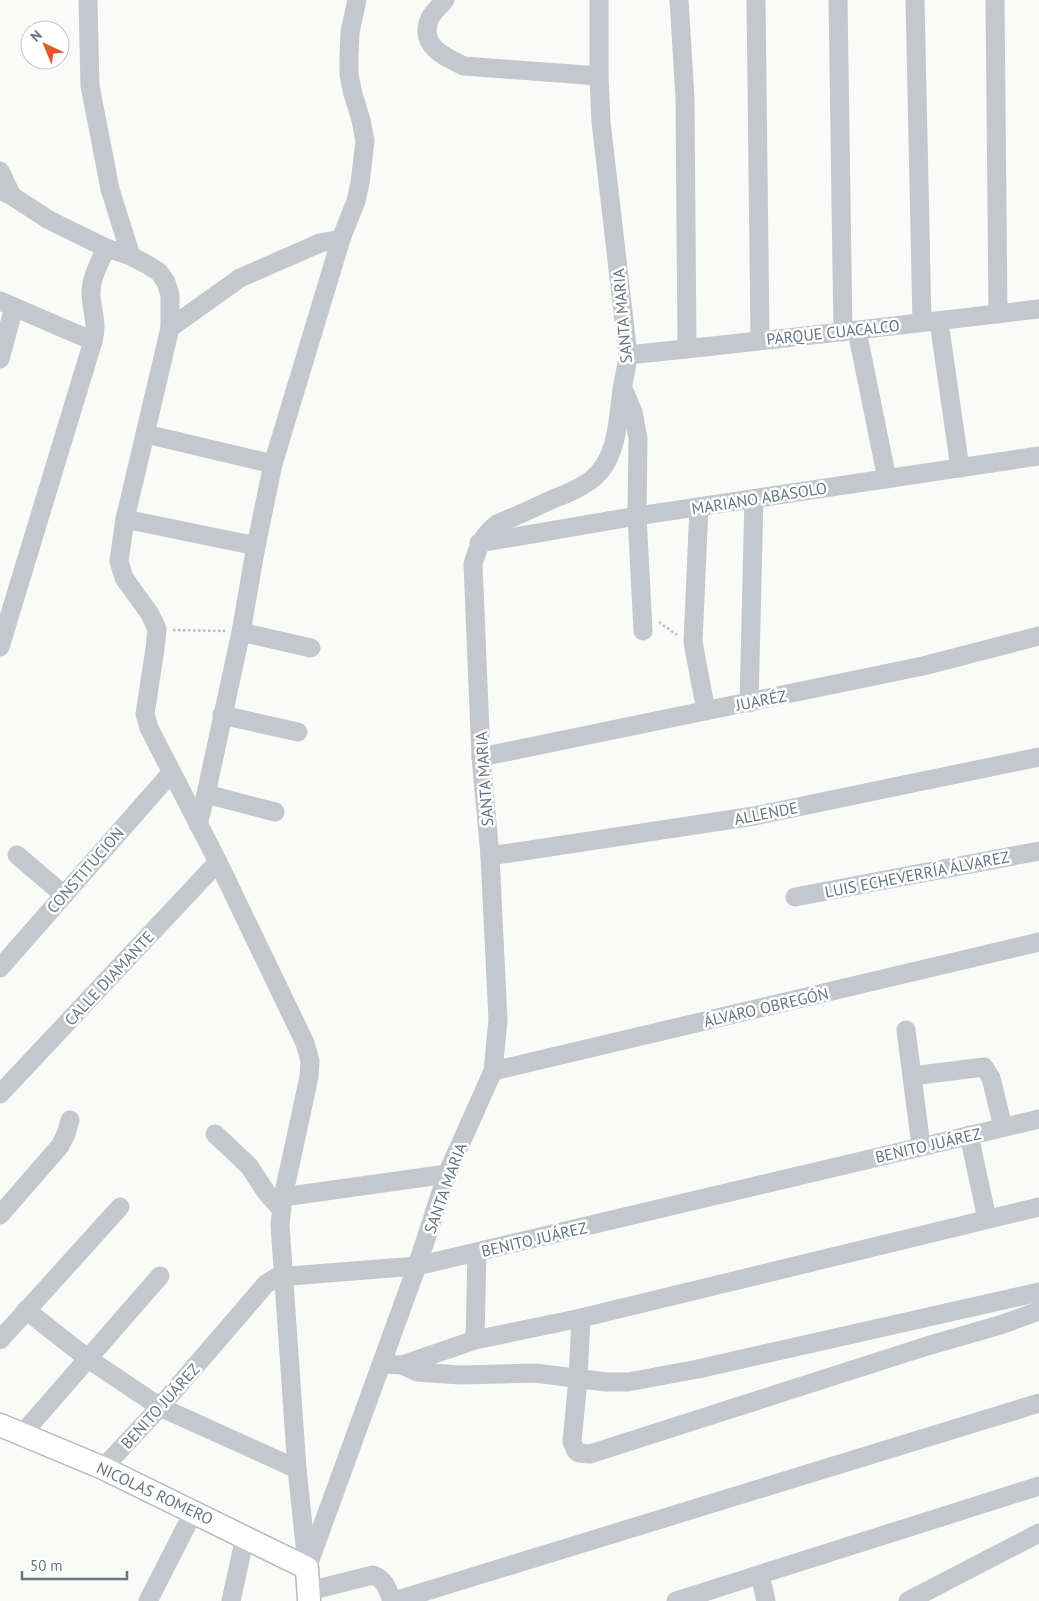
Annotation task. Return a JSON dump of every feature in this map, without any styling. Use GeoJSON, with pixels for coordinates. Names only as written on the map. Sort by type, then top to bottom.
{"type":"FeatureCollection","features":[{"type":"Feature","properties":{"kind":"main road","name":"NICOLAS ROMERO"},"geometry":{"type":"LineString","coordinates":[[0,1425],[103,1468],[307,1568]]}},
{"type":"Feature","properties":{"kind":"main road","name":"SANTA MARIA"},"geometry":{"type":"LineString","coordinates":[[307,1568],[309,1596]]}},
{"type":"Feature","properties":{"kind":"street"},"geometry":{"type":"LineString","coordinates":[[88,0],[90,86],[110,189],[131,256]]}},
{"type":"Feature","properties":{"kind":"street"},"geometry":{"type":"LineString","coordinates":[[198,824],[241,632],[273,464],[341,239],[356,201],[365,141],[349,75],[350,32],[357,0]]}},
{"type":"Feature","properties":{"kind":"street"},"geometry":{"type":"LineString","coordinates":[[445,0],[430,17],[426,28],[427,40],[436,52],[448,59],[464,66],[599,76]]}},
{"type":"Feature","properties":{"kind":"street","name":"SANTA MARIA"},"geometry":{"type":"LineString","coordinates":[[307,1568],[417,1266],[447,1174],[493,1071],[498,1020],[490,856],[481,757],[474,564],[479,543],[497,524],[579,488],[592,479],[610,453],[619,417],[628,355],[601,122],[599,0]]}},
{"type":"Feature","properties":{"kind":"street"},"geometry":{"type":"LineString","coordinates":[[679,0],[685,98],[687,349]]}},
{"type":"Feature","properties":{"kind":"street"},"geometry":{"type":"LineString","coordinates":[[756,0],[760,340]]}},
{"type":"Feature","properties":{"kind":"street"},"geometry":{"type":"LineString","coordinates":[[838,0],[850,332],[887,479]]}},
{"type":"Feature","properties":{"kind":"street"},"geometry":{"type":"LineString","coordinates":[[915,0],[930,322],[960,468]]}},
{"type":"Feature","properties":{"kind":"street"},"geometry":{"type":"LineString","coordinates":[[995,0],[998,314]]}},
{"type":"Feature","properties":{"kind":"street"},"geometry":{"type":"LineString","coordinates":[[0,171],[6,193],[49,220],[106,248],[131,256],[158,272],[166,282],[170,295],[170,328],[125,518],[119,561],[124,578],[150,614],[156,629],[155,649],[145,714],[149,728],[218,862],[305,1043],[310,1061],[282,1203],[280,1246],[297,1469],[307,1568]]}},
{"type":"Feature","properties":{"kind":"street"},"geometry":{"type":"LineString","coordinates":[[170,328],[240,278],[320,243],[341,239]]}},
{"type":"Feature","properties":{"kind":"street"},"geometry":{"type":"LineString","coordinates":[[0,647],[3,626],[94,342],[96,322],[91,288],[106,248]]}},
{"type":"Feature","properties":{"kind":"street"},"geometry":{"type":"LineString","coordinates":[[0,359],[7,304],[94,342]]}},
{"type":"Feature","properties":{"kind":"street","name":"PARQUE CUACALCO"},"geometry":{"type":"LineString","coordinates":[[628,355],[1039,310]]}},
{"type":"Feature","properties":{"kind":"street"},"geometry":{"type":"LineString","coordinates":[[622,387],[633,412],[638,438],[636,516],[643,631]]}},
{"type":"Feature","properties":{"kind":"street"},"geometry":{"type":"LineString","coordinates":[[146,434],[273,464]]}},
{"type":"Feature","properties":{"kind":"street","name":"MARIANO ABASOLO"},"geometry":{"type":"LineString","coordinates":[[479,543],[636,516],[1039,456]]}},
{"type":"Feature","properties":{"kind":"street"},"geometry":{"type":"LineString","coordinates":[[749,702],[754,499]]}},
{"type":"Feature","properties":{"kind":"street"},"geometry":{"type":"LineString","coordinates":[[699,508],[693,642],[706,711]]}},
{"type":"Feature","properties":{"kind":"street"},"geometry":{"type":"LineString","coordinates":[[125,518],[256,546]]}},
{"type":"Feature","properties":{"kind":"street"},"geometry":{"type":"LineString","coordinates":[[241,632],[311,648]]}},
{"type":"Feature","properties":{"kind":"street","name":"JUARÉZ"},"geometry":{"type":"LineString","coordinates":[[481,757],[923,666],[1039,636]]}},
{"type":"Feature","properties":{"kind":"street"},"geometry":{"type":"LineString","coordinates":[[222,715],[298,732]]}},
{"type":"Feature","properties":{"kind":"street","name":"ALLENDE"},"geometry":{"type":"LineString","coordinates":[[490,856],[754,816],[1039,757]]}},
{"type":"Feature","properties":{"kind":"street","name":"CONSTITUCION"},"geometry":{"type":"LineString","coordinates":[[3,959],[64,894],[171,773]]}},
{"type":"Feature","properties":{"kind":"street"},"geometry":{"type":"LineString","coordinates":[[206,794],[275,812]]}},
{"type":"Feature","properties":{"kind":"street","name":"LUIS ECHEVERRÍA ÁLVAREZ"},"geometry":{"type":"LineString","coordinates":[[795,897],[1039,851]]}},
{"type":"Feature","properties":{"kind":"street"},"geometry":{"type":"LineString","coordinates":[[16,855],[64,894]]}},
{"type":"Feature","properties":{"kind":"street","name":"CALLE DIAMANTE"},"geometry":{"type":"LineString","coordinates":[[0,1094],[218,862]]}},
{"type":"Feature","properties":{"kind":"street","name":"ÁLVARO OBREGÓN"},"geometry":{"type":"LineString","coordinates":[[493,1071],[1039,942]]}},
{"type":"Feature","properties":{"kind":"street"},"geometry":{"type":"LineString","coordinates":[[906,1030],[921,1146]]}},
{"type":"Feature","properties":{"kind":"street"},"geometry":{"type":"LineString","coordinates":[[912,1076],[978,1066],[984,1067],[991,1078],[1003,1127]]}},
{"type":"Feature","properties":{"kind":"street","name":"BENITO JUÁREZ"},"geometry":{"type":"LineString","coordinates":[[103,1468],[160,1407],[272,1279],[282,1276],[417,1266],[1039,1119]]}},
{"type":"Feature","properties":{"kind":"street"},"geometry":{"type":"LineString","coordinates":[[0,1215],[60,1146],[70,1120]]}},
{"type":"Feature","properties":{"kind":"street"},"geometry":{"type":"LineString","coordinates":[[215,1134],[250,1166],[266,1192],[282,1203],[447,1174]]}},
{"type":"Feature","properties":{"kind":"street"},"geometry":{"type":"LineString","coordinates":[[970,1135],[987,1219]]}},
{"type":"Feature","properties":{"kind":"street"},"geometry":{"type":"LineString","coordinates":[[0,1340],[120,1207]]}},
{"type":"Feature","properties":{"kind":"street"},"geometry":{"type":"LineString","coordinates":[[382,1364],[402,1365],[475,1340],[581,1318],[1039,1207]]}},
{"type":"Feature","properties":{"kind":"street"},"geometry":{"type":"LineString","coordinates":[[475,1340],[477,1252]]}},
{"type":"Feature","properties":{"kind":"street"},"geometry":{"type":"LineString","coordinates":[[23,1433],[160,1276]]}},
{"type":"Feature","properties":{"kind":"street"},"geometry":{"type":"LineString","coordinates":[[402,1365],[417,1372],[460,1375],[535,1373],[606,1382],[628,1382],[698,1369],[1039,1292]]}},
{"type":"Feature","properties":{"kind":"street"},"geometry":{"type":"LineString","coordinates":[[26,1310],[87,1358],[160,1407],[297,1469]]}},
{"type":"Feature","properties":{"kind":"street"},"geometry":{"type":"LineString","coordinates":[[581,1318],[572,1442],[576,1451],[590,1454],[927,1346],[1000,1325],[1039,1311]]}},
{"type":"Feature","properties":{"kind":"street"},"geometry":{"type":"LineString","coordinates":[[309,1596],[373,1576],[379,1577],[385,1583],[393,1601],[1039,1403]]}},
{"type":"Feature","properties":{"kind":"street"},"geometry":{"type":"LineString","coordinates":[[676,1601],[1039,1486]]}},
{"type":"Feature","properties":{"kind":"street"},"geometry":{"type":"LineString","coordinates":[[148,1601],[194,1511]]}},
{"type":"Feature","properties":{"kind":"street"},"geometry":{"type":"LineString","coordinates":[[908,1601],[1039,1533]]}},
{"type":"Feature","properties":{"kind":"street"},"geometry":{"type":"LineString","coordinates":[[231,1601],[245,1537]]}},
{"type":"Feature","properties":{"kind":"street"},"geometry":{"type":"LineString","coordinates":[[760,1575],[766,1601]]}},
{"type":"Feature","properties":{"kind":"path"},"geometry":{"type":"LineString","coordinates":[[643,612],[678,636],[693,642]]}},
{"type":"Feature","properties":{"kind":"path"},"geometry":{"type":"LineString","coordinates":[[156,629],[241,632]]}}]}
